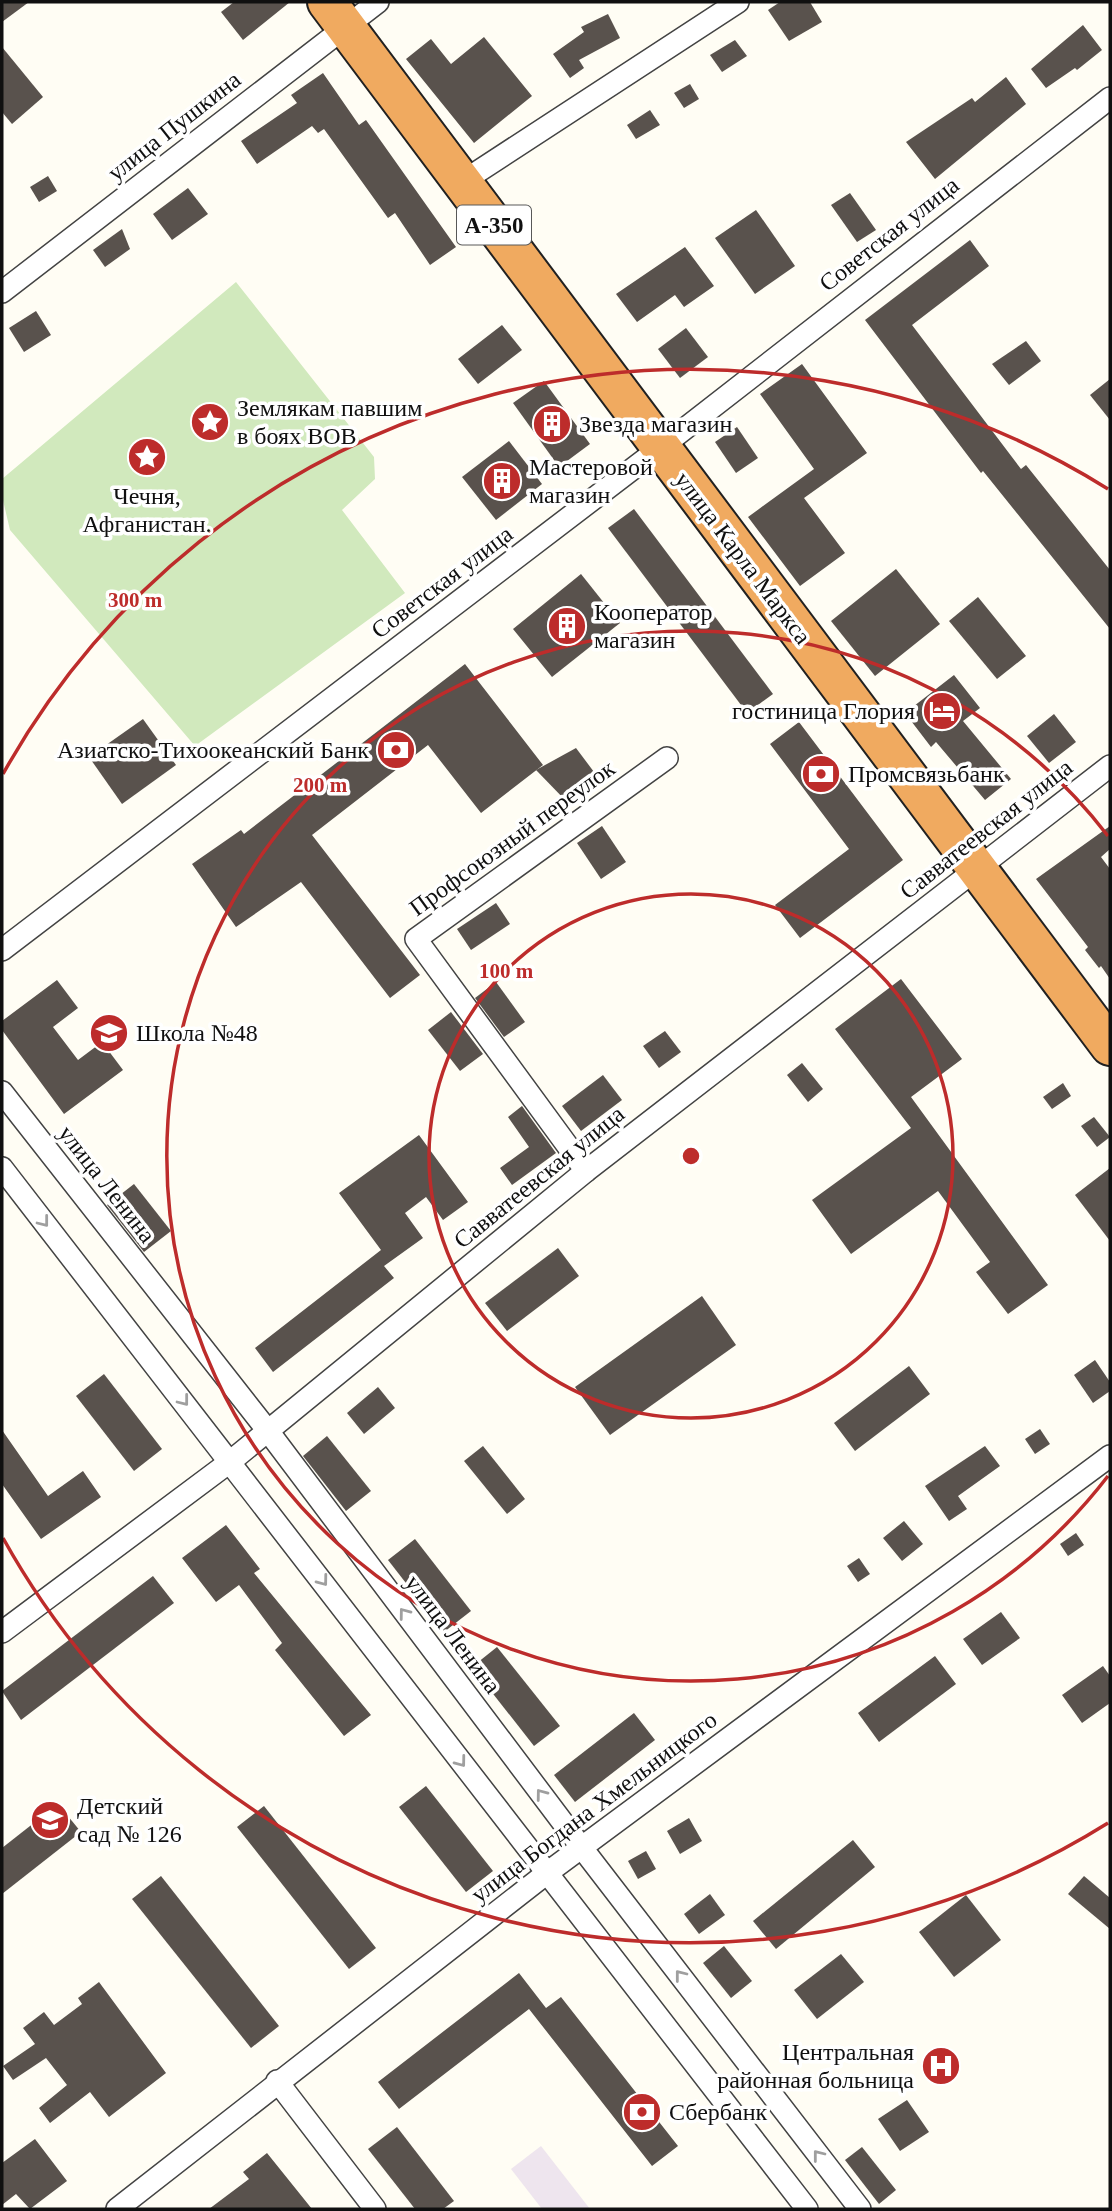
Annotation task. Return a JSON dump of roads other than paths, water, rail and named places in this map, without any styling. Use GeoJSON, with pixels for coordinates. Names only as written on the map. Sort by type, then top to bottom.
{"type":"FeatureCollection","features":[{"type":"Feature","properties":{"kind":"highway","name":"улица Карла Маркса"},"geometry":{"type":"LineString","coordinates":[[336,15],[1110,1046]]}},
{"type":"Feature","properties":{"kind":"street","name":"улица Пушкина"},"geometry":{"type":"LineString","coordinates":[[2,292],[336,15],[378,2]]}},
{"type":"Feature","properties":{"kind":"street"},"geometry":{"type":"LineString","coordinates":[[462,182],[738,2]]}},
{"type":"Feature","properties":{"kind":"street","name":"Советская улица"},"geometry":{"type":"LineString","coordinates":[[2,950],[660,448],[1110,98]]}},
{"type":"Feature","properties":{"kind":"street","name":"Профсоюзный переулок"},"geometry":{"type":"LineString","coordinates":[[586,1171],[416,939],[667,758]]}},
{"type":"Feature","properties":{"kind":"street","name":"Савватеевская улица"},"geometry":{"type":"LineString","coordinates":[[2,1632],[231,1461],[586,1171],[1110,766]]}},
{"type":"Feature","properties":{"kind":"street","name":"улица Ленина"},"geometry":{"type":"LineString","coordinates":[[2,1092],[268,1432],[582,1848],[860,2209]]}},
{"type":"Feature","properties":{"kind":"street"},"geometry":{"type":"LineString","coordinates":[[2,1168],[807,2209]]}},
{"type":"Feature","properties":{"kind":"street","name":"улица Богдана Хмельницкого"},"geometry":{"type":"LineString","coordinates":[[117,2209],[277,2081],[547,1874],[1110,1456]]}},
{"type":"Feature","properties":{"kind":"street"},"geometry":{"type":"LineString","coordinates":[[277,2081],[375,2209]]}},
{"type":"Feature","properties":{"kind":"place","name":"Землякам павшим в боях ВОВ"},"geometry":{"type":"Point","coordinates":[210,422]}},
{"type":"Feature","properties":{"kind":"place","name":"Звезда магазин"},"geometry":{"type":"Point","coordinates":[552,424]}},
{"type":"Feature","properties":{"kind":"place","name":"Чечня, Афганистан."},"geometry":{"type":"Point","coordinates":[147,457]}},
{"type":"Feature","properties":{"kind":"place","name":"Мастеровой магазин"},"geometry":{"type":"Point","coordinates":[502,481]}},
{"type":"Feature","properties":{"kind":"place","name":"Кооператор магазин"},"geometry":{"type":"Point","coordinates":[567,626]}},
{"type":"Feature","properties":{"kind":"place","name":"гостиница Глория"},"geometry":{"type":"Point","coordinates":[942,711]}},
{"type":"Feature","properties":{"kind":"place","name":"Азиатско-Тихоокеанский Банк"},"geometry":{"type":"Point","coordinates":[396,750]}},
{"type":"Feature","properties":{"kind":"place","name":"Промсвязьбанк"},"geometry":{"type":"Point","coordinates":[821,774]}},
{"type":"Feature","properties":{"kind":"place","name":"Школа №48"},"geometry":{"type":"Point","coordinates":[109,1033]}},
{"type":"Feature","properties":{"kind":"place","name":"Детский сад № 126"},"geometry":{"type":"Point","coordinates":[50,1820]}},
{"type":"Feature","properties":{"kind":"place","name":"Центральная районная больница"},"geometry":{"type":"Point","coordinates":[941,2066]}},
{"type":"Feature","properties":{"kind":"place","name":"Сбербанк"},"geometry":{"type":"Point","coordinates":[642,2112]}}]}
